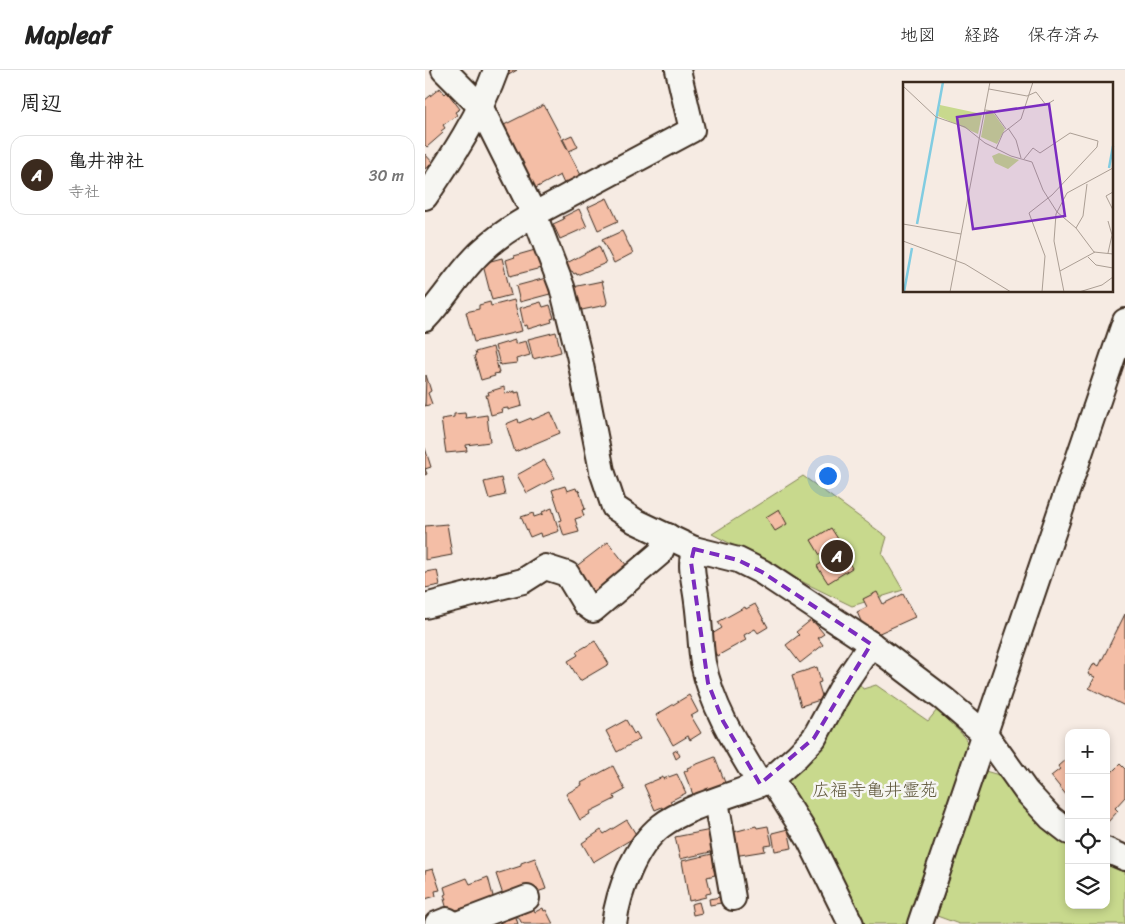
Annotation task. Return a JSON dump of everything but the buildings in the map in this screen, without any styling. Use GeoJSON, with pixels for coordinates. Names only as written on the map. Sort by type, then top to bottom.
{"type":"FeatureCollection","features":[{"type":"Feature","properties":{"kind":"street"},"geometry":{"type":"LineString","coordinates":[[444,70],[480,106],[535,214],[562,287],[579,355],[603,471],[614,507],[635,521],[694,548],[737,560],[762,572],[871,644],[945,700],[985,734],[1026,791],[1051,818],[1065,829]]}},
{"type":"Feature","properties":{"kind":"street"},"geometry":{"type":"LineString","coordinates":[[425,197],[443,171],[487,95],[497,70]]}},
{"type":"Feature","properties":{"kind":"street"},"geometry":{"type":"LineString","coordinates":[[425,319],[483,250],[495,240],[535,214],[692,130],[678,70]]}},
{"type":"Feature","properties":{"kind":"street"},"geometry":{"type":"LineString","coordinates":[[920,924],[1125,321]]}},
{"type":"Feature","properties":{"kind":"street"},"geometry":{"type":"LineString","coordinates":[[425,606],[523,581],[545,567],[567,574],[585,604],[593,610],[660,553],[668,536]]}},
{"type":"Feature","properties":{"kind":"street"},"geometry":{"type":"LineString","coordinates":[[694,548],[691,562],[703,662],[708,683],[723,721],[809,840],[851,924]]}},
{"type":"Feature","properties":{"kind":"street"},"geometry":{"type":"LineString","coordinates":[[614,924],[621,890],[631,867],[649,839],[661,826],[687,811],[766,782],[797,756],[814,738],[842,687],[871,644]]}},
{"type":"Feature","properties":{"kind":"street"},"geometry":{"type":"LineString","coordinates":[[715,801],[733,898]]}},
{"type":"Feature","properties":{"kind":"street"},"geometry":{"type":"LineString","coordinates":[[1110,852],[1125,858]]}},
{"type":"Feature","properties":{"kind":"street"},"geometry":{"type":"LineString","coordinates":[[458,924],[527,898]]}},
{"type":"Feature","properties":{"kind":"street"},"geometry":{"type":"LineString","coordinates":[[437,924],[447,920],[454,924]]}},
{"type":"Feature","properties":{"kind":"highlighted area"},"geometry":{"type":"Polygon","coordinates":[[[694,549],[738,560],[762,572],[871,644],[814,738],[760,784],[723,721],[708,683],[691,562],[694,549]]]}},
{"type":"Feature","properties":{"kind":"green space"},"geometry":{"type":"Polygon","coordinates":[[[803,476],[887,537],[882,554],[903,590],[852,606],[712,534],[803,476]]]}},
{"type":"Feature","properties":{"kind":"green space","name":"広福寺亀井霊苑"},"geometry":{"type":"Polygon","coordinates":[[[859,683],[863,689],[876,685],[928,721],[937,710],[966,738],[968,745],[909,924],[857,924],[780,777],[838,702],[859,683]]]}},
{"type":"Feature","properties":{"kind":"green space"},"geometry":{"type":"Polygon","coordinates":[[[985,771],[999,775],[1033,815],[1055,836],[1065,842],[1065,909],[1110,909],[1110,865],[1125,871],[1125,924],[959,924],[937,916],[985,771]]]}},
{"type":"Feature","properties":{"kind":"place","name":"亀井神社"},"geometry":{"type":"Point","coordinates":[837,556]}}]}
